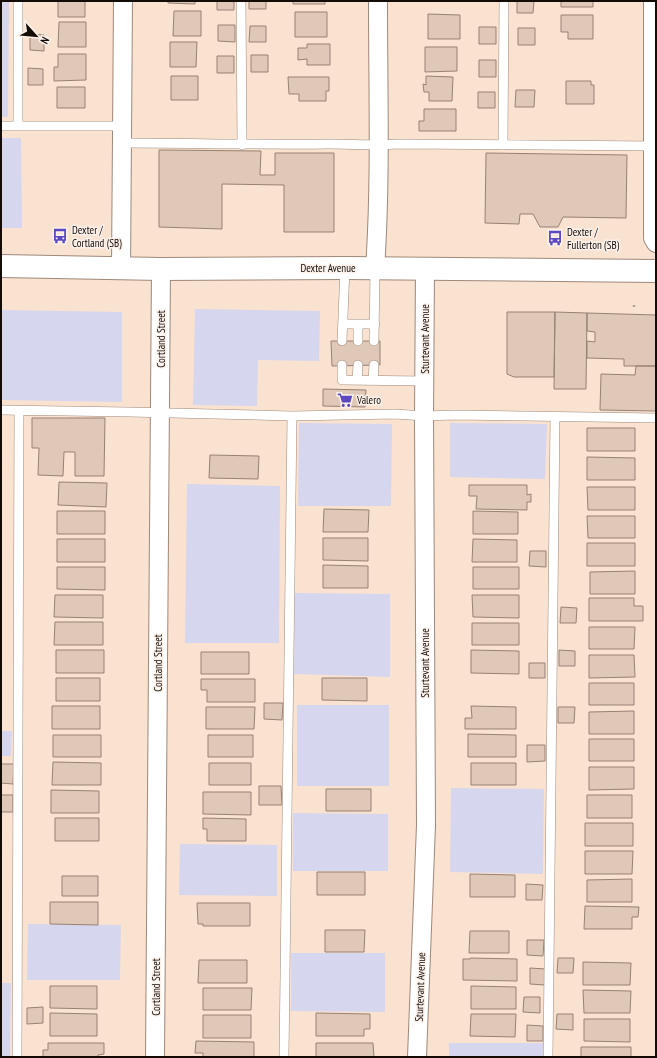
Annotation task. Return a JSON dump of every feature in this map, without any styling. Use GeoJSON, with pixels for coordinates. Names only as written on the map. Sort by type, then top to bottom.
{"type":"FeatureCollection","features":[{"type":"Feature","properties":{"kind":"street"},"geometry":{"type":"LineString","coordinates":[[121,269],[123,1]]}},
{"type":"Feature","properties":{"kind":"street"},"geometry":{"type":"LineString","coordinates":[[375,268],[377,237],[378,1]]}},
{"type":"Feature","properties":{"kind":"street"},"geometry":{"type":"LineString","coordinates":[[653,1],[655,155],[653,238],[656,243]]}},
{"type":"Feature","properties":{"kind":"street","name":"Dexter Avenue"},"geometry":{"type":"LineString","coordinates":[[1,266],[161,270],[375,268],[656,271]]}},
{"type":"Feature","properties":{"kind":"street","name":"Sturtevant Avenue"},"geometry":{"type":"LineString","coordinates":[[417,1057],[426,825],[424,416],[426,269]]}},
{"type":"Feature","properties":{"kind":"street","name":"Cortland Street"},"geometry":{"type":"LineString","coordinates":[[155,1057],[161,270]]}},
{"type":"Feature","properties":{"kind":"lane"},"geometry":{"type":"LineString","coordinates":[[18,1],[18,126]]}},
{"type":"Feature","properties":{"kind":"lane"},"geometry":{"type":"LineString","coordinates":[[242,1],[242,145]]}},
{"type":"Feature","properties":{"kind":"lane"},"geometry":{"type":"LineString","coordinates":[[503,145],[504,1]]}},
{"type":"Feature","properties":{"kind":"lane"},"geometry":{"type":"LineString","coordinates":[[1,126],[123,134],[242,145],[503,145],[655,155]]}},
{"type":"Feature","properties":{"kind":"lane"},"geometry":{"type":"LineString","coordinates":[[342,341],[345,268]]}},
{"type":"Feature","properties":{"kind":"lane"},"geometry":{"type":"LineString","coordinates":[[374,341],[375,268]]}},
{"type":"Feature","properties":{"kind":"lane"},"geometry":{"type":"LineString","coordinates":[[343,324],[375,324]]}},
{"type":"Feature","properties":{"kind":"lane"},"geometry":{"type":"LineString","coordinates":[[358,324],[358,341]]}},
{"type":"Feature","properties":{"kind":"lane"},"geometry":{"type":"LineString","coordinates":[[373,380],[374,365]]}},
{"type":"Feature","properties":{"kind":"lane"},"geometry":{"type":"LineString","coordinates":[[342,366],[342,380],[425,381]]}},
{"type":"Feature","properties":{"kind":"lane"},"geometry":{"type":"LineString","coordinates":[[357,380],[358,366]]}},
{"type":"Feature","properties":{"kind":"lane"},"geometry":{"type":"LineString","coordinates":[[1,410],[160,412],[292,416],[394,414],[424,416],[454,415],[656,418]]}},
{"type":"Feature","properties":{"kind":"lane"},"geometry":{"type":"LineString","coordinates":[[17,1057],[19,411]]}},
{"type":"Feature","properties":{"kind":"lane"},"geometry":{"type":"LineString","coordinates":[[284,1057],[292,416]]}},
{"type":"Feature","properties":{"kind":"lane"},"geometry":{"type":"LineString","coordinates":[[548,1057],[554,417]]}},
{"type":"Feature","properties":{"kind":"shaded area"},"geometry":{"type":"Polygon","coordinates":[[[1,1],[9,1],[8,117],[1,117],[1,1]]]}},
{"type":"Feature","properties":{"kind":"shaded area"},"geometry":{"type":"Polygon","coordinates":[[[1,138],[21,138],[22,228],[1,228],[1,138]]]}},
{"type":"Feature","properties":{"kind":"shaded area"},"geometry":{"type":"Polygon","coordinates":[[[195,309],[320,311],[319,361],[258,360],[257,406],[193,405],[195,309]]]}},
{"type":"Feature","properties":{"kind":"shaded area"},"geometry":{"type":"Polygon","coordinates":[[[1,310],[122,312],[122,402],[1,400],[1,310]]]}},
{"type":"Feature","properties":{"kind":"shaded area"},"geometry":{"type":"Polygon","coordinates":[[[299,423],[392,424],[391,506],[298,506],[299,423]]]}},
{"type":"Feature","properties":{"kind":"shaded area"},"geometry":{"type":"Polygon","coordinates":[[[450,423],[547,424],[545,479],[450,477],[450,423]]]}},
{"type":"Feature","properties":{"kind":"shaded area"},"geometry":{"type":"Polygon","coordinates":[[[187,484],[280,486],[279,643],[185,643],[187,484]]]}},
{"type":"Feature","properties":{"kind":"shaded area"},"geometry":{"type":"Polygon","coordinates":[[[295,593],[390,594],[390,677],[294,674],[295,593]]]}},
{"type":"Feature","properties":{"kind":"shaded area"},"geometry":{"type":"Polygon","coordinates":[[[297,705],[389,705],[389,786],[297,786],[297,705]]]}},
{"type":"Feature","properties":{"kind":"shaded area"},"geometry":{"type":"Polygon","coordinates":[[[1,731],[12,731],[11,756],[1,756],[1,731]]]}},
{"type":"Feature","properties":{"kind":"shaded area"},"geometry":{"type":"Polygon","coordinates":[[[451,788],[544,789],[543,874],[450,872],[451,788]]]}},
{"type":"Feature","properties":{"kind":"shaded area"},"geometry":{"type":"Polygon","coordinates":[[[293,813],[388,814],[388,871],[293,871],[293,813]]]}},
{"type":"Feature","properties":{"kind":"shaded area"},"geometry":{"type":"Polygon","coordinates":[[[180,844],[277,845],[277,896],[179,895],[180,844]]]}},
{"type":"Feature","properties":{"kind":"shaded area"},"geometry":{"type":"Polygon","coordinates":[[[28,924],[121,925],[120,980],[27,980],[28,924]]]}},
{"type":"Feature","properties":{"kind":"shaded area"},"geometry":{"type":"Polygon","coordinates":[[[291,953],[385,953],[385,1012],[291,1011],[291,953]]]}},
{"type":"Feature","properties":{"kind":"shaded area"},"geometry":{"type":"Polygon","coordinates":[[[1,983],[11,983],[10,1057],[1,1057],[1,983]]]}},
{"type":"Feature","properties":{"kind":"shaded area"},"geometry":{"type":"Polygon","coordinates":[[[449,1043],[544,1043],[544,1057],[449,1057],[449,1043]]]}},
{"type":"Feature","properties":{"kind":"building"},"geometry":{"type":"Polygon","coordinates":[[[58,1],[85,1],[85,17],[58,17],[58,1]]]}},
{"type":"Feature","properties":{"kind":"building"},"geometry":{"type":"Polygon","coordinates":[[[168,1],[195,1],[195,4],[168,3],[168,1]]]}},
{"type":"Feature","properties":{"kind":"building"},"geometry":{"type":"Polygon","coordinates":[[[217,1],[234,1],[234,10],[217,10],[217,1]]]}},
{"type":"Feature","properties":{"kind":"building"},"geometry":{"type":"Polygon","coordinates":[[[249,1],[266,1],[266,9],[249,9],[249,1]]]}},
{"type":"Feature","properties":{"kind":"building"},"geometry":{"type":"Polygon","coordinates":[[[293,1],[325,1],[325,4],[293,4],[293,1]]]}},
{"type":"Feature","properties":{"kind":"building"},"geometry":{"type":"Polygon","coordinates":[[[517,1],[534,1],[533,13],[517,13],[517,1]]]}},
{"type":"Feature","properties":{"kind":"building"},"geometry":{"type":"Polygon","coordinates":[[[561,1],[593,1],[593,7],[561,7],[561,1]]]}},
{"type":"Feature","properties":{"kind":"building"},"geometry":{"type":"Polygon","coordinates":[[[174,11],[201,11],[201,36],[173,36],[174,11]]]}},
{"type":"Feature","properties":{"kind":"building"},"geometry":{"type":"Polygon","coordinates":[[[295,12],[327,12],[327,37],[295,37],[295,12]]]}},
{"type":"Feature","properties":{"kind":"building"},"geometry":{"type":"Polygon","coordinates":[[[428,14],[460,15],[460,39],[428,39],[428,14]]]}},
{"type":"Feature","properties":{"kind":"building"},"geometry":{"type":"Polygon","coordinates":[[[561,15],[593,15],[593,39],[568,39],[568,32],[561,32],[561,15]]]}},
{"type":"Feature","properties":{"kind":"building"},"geometry":{"type":"Polygon","coordinates":[[[59,22],[86,22],[86,47],[58,47],[59,22]]]}},
{"type":"Feature","properties":{"kind":"building"},"geometry":{"type":"Polygon","coordinates":[[[218,25],[235,25],[235,42],[218,41],[218,25]]]}},
{"type":"Feature","properties":{"kind":"building"},"geometry":{"type":"Polygon","coordinates":[[[250,26],[266,26],[266,42],[249,42],[250,26]]]}},
{"type":"Feature","properties":{"kind":"building"},"geometry":{"type":"Polygon","coordinates":[[[479,27],[496,27],[496,44],[479,44],[479,27]]]}},
{"type":"Feature","properties":{"kind":"building"},"geometry":{"type":"Polygon","coordinates":[[[518,28],[535,28],[535,45],[518,45],[518,28]]]}},
{"type":"Feature","properties":{"kind":"building"},"geometry":{"type":"Polygon","coordinates":[[[30,34],[44,35],[44,51],[30,50],[30,34]]]}},
{"type":"Feature","properties":{"kind":"building"},"geometry":{"type":"Polygon","coordinates":[[[170,42],[197,42],[196,67],[170,67],[170,42]]]}},
{"type":"Feature","properties":{"kind":"building"},"geometry":{"type":"Polygon","coordinates":[[[307,44],[330,44],[330,65],[307,65],[307,59],[298,60],[298,48],[307,48],[307,44]]]}},
{"type":"Feature","properties":{"kind":"building"},"geometry":{"type":"Polygon","coordinates":[[[425,47],[457,47],[457,71],[425,72],[425,47]]]}},
{"type":"Feature","properties":{"kind":"building"},"geometry":{"type":"Polygon","coordinates":[[[58,54],[86,54],[86,80],[54,81],[54,67],[58,67],[58,54]]]}},
{"type":"Feature","properties":{"kind":"building"},"geometry":{"type":"Polygon","coordinates":[[[251,55],[268,55],[268,72],[251,72],[251,55]]]}},
{"type":"Feature","properties":{"kind":"building"},"geometry":{"type":"Polygon","coordinates":[[[217,56],[234,56],[234,73],[217,73],[217,56]]]}},
{"type":"Feature","properties":{"kind":"building"},"geometry":{"type":"Polygon","coordinates":[[[479,60],[496,60],[496,77],[479,77],[479,60]]]}},
{"type":"Feature","properties":{"kind":"building"},"geometry":{"type":"Polygon","coordinates":[[[28,68],[43,69],[43,85],[28,85],[28,68]]]}},
{"type":"Feature","properties":{"kind":"building"},"geometry":{"type":"Polygon","coordinates":[[[171,76],[198,76],[198,100],[171,100],[171,76]]]}},
{"type":"Feature","properties":{"kind":"building"},"geometry":{"type":"Polygon","coordinates":[[[426,76],[453,77],[452,101],[429,101],[429,92],[424,92],[423,84],[426,85],[426,76]]]}},
{"type":"Feature","properties":{"kind":"building"},"geometry":{"type":"Polygon","coordinates":[[[288,77],[329,77],[329,91],[326,91],[326,101],[299,101],[299,94],[289,94],[288,77]]]}},
{"type":"Feature","properties":{"kind":"building"},"geometry":{"type":"Polygon","coordinates":[[[566,81],[591,81],[591,85],[594,85],[594,104],[566,104],[566,81]]]}},
{"type":"Feature","properties":{"kind":"building"},"geometry":{"type":"Polygon","coordinates":[[[57,87],[85,87],[85,108],[57,108],[57,87]]]}},
{"type":"Feature","properties":{"kind":"building"},"geometry":{"type":"Polygon","coordinates":[[[516,90],[535,90],[534,107],[515,107],[516,90]]]}},
{"type":"Feature","properties":{"kind":"building"},"geometry":{"type":"Polygon","coordinates":[[[478,92],[495,92],[495,108],[478,108],[478,92]]]}},
{"type":"Feature","properties":{"kind":"building"},"geometry":{"type":"Polygon","coordinates":[[[424,109],[456,109],[456,131],[419,131],[419,121],[424,121],[424,109]]]}},
{"type":"Feature","properties":{"kind":"building"},"geometry":{"type":"Polygon","coordinates":[[[159,150],[261,151],[260,175],[275,175],[275,153],[334,153],[334,232],[284,232],[284,185],[222,184],[222,229],[159,227],[159,150]]]}},
{"type":"Feature","properties":{"kind":"building"},"geometry":{"type":"Polygon","coordinates":[[[486,153],[627,155],[626,218],[563,217],[558,227],[540,227],[533,214],[520,214],[519,224],[485,223],[486,153]]]}},
{"type":"Feature","properties":{"kind":"building"},"geometry":{"type":"Polygon","coordinates":[[[507,312],[555,312],[554,377],[514,377],[507,374],[507,312]]]}},
{"type":"Feature","properties":{"kind":"building"},"geometry":{"type":"Polygon","coordinates":[[[555,312],[587,313],[586,389],[554,389],[555,312]]]}},
{"type":"Feature","properties":{"kind":"building"},"geometry":{"type":"Polygon","coordinates":[[[587,313],[656,315],[656,366],[624,366],[624,359],[587,358],[587,341],[595,342],[595,332],[587,331],[587,313]]]}},
{"type":"Feature","properties":{"kind":"building"},"geometry":{"type":"Polygon","coordinates":[[[331,341],[380,341],[380,365],[332,366],[331,341]]]}},
{"type":"Feature","properties":{"kind":"building"},"geometry":{"type":"Polygon","coordinates":[[[636,366],[656,366],[656,411],[600,410],[601,374],[635,375],[636,366]]]}},
{"type":"Feature","properties":{"kind":"building"},"geometry":{"type":"Polygon","coordinates":[[[323,389],[366,390],[365,407],[323,406],[323,389]]]}},
{"type":"Feature","properties":{"kind":"building"},"geometry":{"type":"Polygon","coordinates":[[[32,418],[105,418],[104,476],[75,476],[75,452],[64,452],[63,476],[38,475],[39,448],[32,448],[32,418]]]}},
{"type":"Feature","properties":{"kind":"building"},"geometry":{"type":"Polygon","coordinates":[[[587,428],[635,428],[635,451],[587,451],[587,428]]]}},
{"type":"Feature","properties":{"kind":"building"},"geometry":{"type":"Polygon","coordinates":[[[210,455],[259,456],[258,479],[209,478],[210,455]]]}},
{"type":"Feature","properties":{"kind":"building"},"geometry":{"type":"Polygon","coordinates":[[[587,457],[635,458],[635,480],[587,480],[587,457]]]}},
{"type":"Feature","properties":{"kind":"building"},"geometry":{"type":"Polygon","coordinates":[[[59,482],[107,483],[106,507],[58,505],[59,482]]]}},
{"type":"Feature","properties":{"kind":"building"},"geometry":{"type":"Polygon","coordinates":[[[469,485],[527,485],[527,495],[531,494],[531,502],[527,502],[527,510],[476,509],[477,496],[469,496],[469,485]]]}},
{"type":"Feature","properties":{"kind":"building"},"geometry":{"type":"Polygon","coordinates":[[[587,487],[635,487],[635,510],[588,510],[587,487]]]}},
{"type":"Feature","properties":{"kind":"building"},"geometry":{"type":"Polygon","coordinates":[[[324,509],[369,510],[368,532],[323,532],[324,509]]]}},
{"type":"Feature","properties":{"kind":"building"},"geometry":{"type":"Polygon","coordinates":[[[57,511],[105,511],[105,534],[57,534],[57,511]]]}},
{"type":"Feature","properties":{"kind":"building"},"geometry":{"type":"Polygon","coordinates":[[[473,511],[518,512],[518,534],[473,534],[473,511]]]}},
{"type":"Feature","properties":{"kind":"building"},"geometry":{"type":"Polygon","coordinates":[[[587,516],[635,516],[635,538],[588,538],[587,516]]]}},
{"type":"Feature","properties":{"kind":"building"},"geometry":{"type":"Polygon","coordinates":[[[323,538],[368,538],[368,561],[323,560],[323,538]]]}},
{"type":"Feature","properties":{"kind":"building"},"geometry":{"type":"Polygon","coordinates":[[[57,539],[105,539],[105,562],[57,562],[57,539]]]}},
{"type":"Feature","properties":{"kind":"building"},"geometry":{"type":"Polygon","coordinates":[[[473,539],[517,540],[517,562],[472,562],[473,539]]]}},
{"type":"Feature","properties":{"kind":"building"},"geometry":{"type":"Polygon","coordinates":[[[587,543],[635,543],[635,566],[587,566],[587,543]]]}},
{"type":"Feature","properties":{"kind":"building"},"geometry":{"type":"Polygon","coordinates":[[[530,551],[546,551],[546,567],[529,566],[530,551]]]}},
{"type":"Feature","properties":{"kind":"building"},"geometry":{"type":"Polygon","coordinates":[[[323,565],[368,566],[368,588],[323,588],[323,565]]]}},
{"type":"Feature","properties":{"kind":"building"},"geometry":{"type":"Polygon","coordinates":[[[57,567],[105,567],[105,590],[57,589],[57,567]]]}},
{"type":"Feature","properties":{"kind":"building"},"geometry":{"type":"Polygon","coordinates":[[[473,567],[519,567],[519,589],[473,589],[473,567]]]}},
{"type":"Feature","properties":{"kind":"building"},"geometry":{"type":"Polygon","coordinates":[[[635,571],[635,594],[590,594],[590,572],[635,571]]]}},
{"type":"Feature","properties":{"kind":"building"},"geometry":{"type":"Polygon","coordinates":[[[55,595],[103,595],[103,618],[54,617],[55,595]]]}},
{"type":"Feature","properties":{"kind":"building"},"geometry":{"type":"Polygon","coordinates":[[[472,595],[519,595],[519,618],[473,617],[472,595]]]}},
{"type":"Feature","properties":{"kind":"building"},"geometry":{"type":"Polygon","coordinates":[[[589,598],[634,598],[634,606],[643,606],[643,621],[589,621],[589,598]]]}},
{"type":"Feature","properties":{"kind":"building"},"geometry":{"type":"Polygon","coordinates":[[[561,607],[577,608],[576,623],[560,623],[561,607]]]}},
{"type":"Feature","properties":{"kind":"building"},"geometry":{"type":"Polygon","coordinates":[[[55,622],[103,622],[103,645],[54,645],[55,622]]]}},
{"type":"Feature","properties":{"kind":"building"},"geometry":{"type":"Polygon","coordinates":[[[472,623],[519,623],[519,645],[472,645],[472,623]]]}},
{"type":"Feature","properties":{"kind":"building"},"geometry":{"type":"Polygon","coordinates":[[[589,627],[635,627],[634,649],[589,649],[589,627]]]}},
{"type":"Feature","properties":{"kind":"building"},"geometry":{"type":"Polygon","coordinates":[[[56,650],[104,650],[104,673],[56,673],[56,650]]]}},
{"type":"Feature","properties":{"kind":"building"},"geometry":{"type":"Polygon","coordinates":[[[471,650],[519,651],[519,674],[471,673],[471,650]]]}},
{"type":"Feature","properties":{"kind":"building"},"geometry":{"type":"Polygon","coordinates":[[[559,650],[575,651],[575,666],[559,666],[559,650]]]}},
{"type":"Feature","properties":{"kind":"building"},"geometry":{"type":"Polygon","coordinates":[[[201,652],[249,652],[249,674],[201,674],[201,652]]]}},
{"type":"Feature","properties":{"kind":"building"},"geometry":{"type":"Polygon","coordinates":[[[589,655],[634,655],[635,677],[589,678],[589,655]]]}},
{"type":"Feature","properties":{"kind":"building"},"geometry":{"type":"Polygon","coordinates":[[[529,663],[545,663],[545,678],[529,678],[529,663]]]}},
{"type":"Feature","properties":{"kind":"building"},"geometry":{"type":"Polygon","coordinates":[[[56,678],[100,678],[100,701],[56,701],[56,678]]]}},
{"type":"Feature","properties":{"kind":"building"},"geometry":{"type":"Polygon","coordinates":[[[322,678],[367,678],[367,701],[322,700],[322,678]]]}},
{"type":"Feature","properties":{"kind":"building"},"geometry":{"type":"Polygon","coordinates":[[[201,679],[255,679],[255,702],[207,702],[207,690],[201,690],[201,679]]]}},
{"type":"Feature","properties":{"kind":"building"},"geometry":{"type":"Polygon","coordinates":[[[589,683],[634,683],[634,705],[589,705],[589,683]]]}},
{"type":"Feature","properties":{"kind":"building"},"geometry":{"type":"Polygon","coordinates":[[[264,703],[283,703],[282,720],[264,719],[264,703]]]}},
{"type":"Feature","properties":{"kind":"building"},"geometry":{"type":"Polygon","coordinates":[[[52,706],[100,706],[100,729],[52,729],[52,706]]]}},
{"type":"Feature","properties":{"kind":"building"},"geometry":{"type":"Polygon","coordinates":[[[471,706],[516,707],[516,729],[465,729],[465,718],[472,718],[471,706]]]}},
{"type":"Feature","properties":{"kind":"building"},"geometry":{"type":"Polygon","coordinates":[[[206,707],[255,707],[254,729],[206,729],[206,707]]]}},
{"type":"Feature","properties":{"kind":"building"},"geometry":{"type":"Polygon","coordinates":[[[558,707],[575,707],[574,723],[558,723],[558,707]]]}},
{"type":"Feature","properties":{"kind":"building"},"geometry":{"type":"Polygon","coordinates":[[[634,711],[634,734],[589,734],[589,712],[634,711]]]}},
{"type":"Feature","properties":{"kind":"building"},"geometry":{"type":"Polygon","coordinates":[[[468,734],[516,735],[516,757],[468,757],[468,734]]]}},
{"type":"Feature","properties":{"kind":"building"},"geometry":{"type":"Polygon","coordinates":[[[53,735],[101,735],[101,757],[53,757],[53,735]]]}},
{"type":"Feature","properties":{"kind":"building"},"geometry":{"type":"Polygon","coordinates":[[[208,735],[253,735],[253,757],[208,757],[208,735]]]}},
{"type":"Feature","properties":{"kind":"building"},"geometry":{"type":"Polygon","coordinates":[[[589,739],[634,739],[634,761],[589,761],[589,739]]]}},
{"type":"Feature","properties":{"kind":"building"},"geometry":{"type":"Polygon","coordinates":[[[527,745],[545,745],[545,761],[527,762],[527,745]]]}},
{"type":"Feature","properties":{"kind":"building"},"geometry":{"type":"Polygon","coordinates":[[[53,762],[101,763],[101,785],[52,785],[53,762]]]}},
{"type":"Feature","properties":{"kind":"building"},"geometry":{"type":"Polygon","coordinates":[[[209,763],[251,763],[251,785],[209,785],[209,763]]]}},
{"type":"Feature","properties":{"kind":"building"},"geometry":{"type":"Polygon","coordinates":[[[471,763],[516,763],[516,785],[471,785],[471,763]]]}},
{"type":"Feature","properties":{"kind":"building"},"geometry":{"type":"Polygon","coordinates":[[[1,764],[14,764],[13,784],[1,783],[1,764]]]}},
{"type":"Feature","properties":{"kind":"building"},"geometry":{"type":"Polygon","coordinates":[[[589,767],[634,767],[634,789],[589,790],[589,767]]]}},
{"type":"Feature","properties":{"kind":"building"},"geometry":{"type":"Polygon","coordinates":[[[259,786],[281,786],[282,805],[259,805],[259,786]]]}},
{"type":"Feature","properties":{"kind":"building"},"geometry":{"type":"Polygon","coordinates":[[[326,789],[371,789],[371,811],[326,811],[326,789]]]}},
{"type":"Feature","properties":{"kind":"building"},"geometry":{"type":"Polygon","coordinates":[[[51,790],[99,791],[99,813],[51,813],[51,790]]]}},
{"type":"Feature","properties":{"kind":"building"},"geometry":{"type":"Polygon","coordinates":[[[203,792],[251,792],[251,815],[203,814],[203,792]]]}},
{"type":"Feature","properties":{"kind":"building"},"geometry":{"type":"Polygon","coordinates":[[[1,795],[13,795],[13,812],[1,812],[1,795]]]}},
{"type":"Feature","properties":{"kind":"building"},"geometry":{"type":"Polygon","coordinates":[[[587,795],[632,795],[632,818],[587,818],[587,795]]]}},
{"type":"Feature","properties":{"kind":"building"},"geometry":{"type":"Polygon","coordinates":[[[55,818],[99,818],[99,841],[55,841],[55,818]]]}},
{"type":"Feature","properties":{"kind":"building"},"geometry":{"type":"Polygon","coordinates":[[[203,818],[246,819],[246,841],[207,841],[207,829],[203,829],[203,818]]]}},
{"type":"Feature","properties":{"kind":"building"},"geometry":{"type":"Polygon","coordinates":[[[585,823],[633,823],[633,846],[585,846],[585,823]]]}},
{"type":"Feature","properties":{"kind":"building"},"geometry":{"type":"Polygon","coordinates":[[[585,851],[633,851],[632,874],[585,874],[585,851]]]}},
{"type":"Feature","properties":{"kind":"building"},"geometry":{"type":"Polygon","coordinates":[[[317,872],[365,872],[365,895],[317,895],[317,872]]]}},
{"type":"Feature","properties":{"kind":"building"},"geometry":{"type":"Polygon","coordinates":[[[470,874],[515,875],[515,897],[470,897],[470,874]]]}},
{"type":"Feature","properties":{"kind":"building"},"geometry":{"type":"Polygon","coordinates":[[[62,876],[98,876],[98,896],[62,896],[62,876]]]}},
{"type":"Feature","properties":{"kind":"building"},"geometry":{"type":"Polygon","coordinates":[[[632,879],[632,902],[587,902],[587,880],[632,879]]]}},
{"type":"Feature","properties":{"kind":"building"},"geometry":{"type":"Polygon","coordinates":[[[526,884],[543,885],[542,900],[526,900],[526,884]]]}},
{"type":"Feature","properties":{"kind":"building"},"geometry":{"type":"Polygon","coordinates":[[[50,902],[98,902],[98,925],[50,924],[50,902]]]}},
{"type":"Feature","properties":{"kind":"building"},"geometry":{"type":"Polygon","coordinates":[[[197,903],[250,903],[250,926],[203,926],[203,924],[198,924],[197,903]]]}},
{"type":"Feature","properties":{"kind":"building"},"geometry":{"type":"Polygon","coordinates":[[[585,906],[639,907],[638,917],[632,917],[632,929],[584,929],[585,906]]]}},
{"type":"Feature","properties":{"kind":"building"},"geometry":{"type":"Polygon","coordinates":[[[325,930],[365,930],[364,952],[325,952],[325,930]]]}},
{"type":"Feature","properties":{"kind":"building"},"geometry":{"type":"Polygon","coordinates":[[[470,931],[509,931],[509,953],[469,953],[470,931]]]}},
{"type":"Feature","properties":{"kind":"building"},"geometry":{"type":"Polygon","coordinates":[[[527,940],[544,940],[543,956],[527,955],[527,940]]]}},
{"type":"Feature","properties":{"kind":"building"},"geometry":{"type":"Polygon","coordinates":[[[558,958],[574,958],[573,973],[557,973],[558,958]]]}},
{"type":"Feature","properties":{"kind":"building"},"geometry":{"type":"Polygon","coordinates":[[[463,959],[517,959],[517,981],[463,980],[463,959]]]}},
{"type":"Feature","properties":{"kind":"building"},"geometry":{"type":"Polygon","coordinates":[[[199,960],[247,960],[247,983],[198,983],[199,960]]]}},
{"type":"Feature","properties":{"kind":"building"},"geometry":{"type":"Polygon","coordinates":[[[583,962],[631,963],[630,985],[583,985],[583,962]]]}},
{"type":"Feature","properties":{"kind":"building"},"geometry":{"type":"Polygon","coordinates":[[[530,968],[546,969],[545,985],[530,984],[530,968]]]}},
{"type":"Feature","properties":{"kind":"building"},"geometry":{"type":"Polygon","coordinates":[[[50,986],[97,986],[97,1009],[50,1008],[50,986]]]}},
{"type":"Feature","properties":{"kind":"building"},"geometry":{"type":"Polygon","coordinates":[[[471,986],[516,987],[516,1009],[471,1009],[471,986]]]}},
{"type":"Feature","properties":{"kind":"building"},"geometry":{"type":"Polygon","coordinates":[[[203,988],[252,988],[251,1010],[203,1010],[203,988]]]}},
{"type":"Feature","properties":{"kind":"building"},"geometry":{"type":"Polygon","coordinates":[[[583,990],[631,991],[630,1013],[584,1013],[583,990]]]}},
{"type":"Feature","properties":{"kind":"building"},"geometry":{"type":"Polygon","coordinates":[[[524,997],[540,997],[540,1013],[523,1012],[524,997]]]}},
{"type":"Feature","properties":{"kind":"building"},"geometry":{"type":"Polygon","coordinates":[[[43,1007],[43,1023],[27,1024],[27,1008],[43,1007]]]}},
{"type":"Feature","properties":{"kind":"building"},"geometry":{"type":"Polygon","coordinates":[[[50,1013],[97,1014],[97,1036],[50,1036],[50,1013]]]}},
{"type":"Feature","properties":{"kind":"building"},"geometry":{"type":"Polygon","coordinates":[[[316,1013],[370,1014],[370,1029],[364,1029],[364,1036],[316,1036],[316,1013]]]}},
{"type":"Feature","properties":{"kind":"building"},"geometry":{"type":"Polygon","coordinates":[[[471,1014],[516,1014],[515,1037],[470,1036],[471,1014]]]}},
{"type":"Feature","properties":{"kind":"building"},"geometry":{"type":"Polygon","coordinates":[[[557,1014],[573,1014],[573,1030],[556,1029],[557,1014]]]}},
{"type":"Feature","properties":{"kind":"building"},"geometry":{"type":"Polygon","coordinates":[[[203,1015],[251,1015],[251,1038],[203,1038],[203,1015]]]}},
{"type":"Feature","properties":{"kind":"building"},"geometry":{"type":"Polygon","coordinates":[[[584,1019],[630,1019],[630,1042],[584,1041],[584,1019]]]}},
{"type":"Feature","properties":{"kind":"building"},"geometry":{"type":"Polygon","coordinates":[[[527,1025],[543,1026],[543,1041],[527,1041],[527,1025]]]}},
{"type":"Feature","properties":{"kind":"building"},"geometry":{"type":"Polygon","coordinates":[[[196,1041],[254,1042],[254,1057],[203,1057],[203,1053],[195,1053],[196,1041]]]}},
{"type":"Feature","properties":{"kind":"building"},"geometry":{"type":"Polygon","coordinates":[[[48,1043],[104,1043],[104,1054],[98,1055],[98,1057],[43,1057],[43,1050],[48,1050],[48,1043]]]}},
{"type":"Feature","properties":{"kind":"building"},"geometry":{"type":"Polygon","coordinates":[[[316,1043],[373,1043],[374,1057],[316,1057],[316,1043]]]}},
{"type":"Feature","properties":{"kind":"building"},"geometry":{"type":"Polygon","coordinates":[[[581,1047],[631,1047],[631,1057],[581,1057],[581,1047]]]}},
{"type":"Feature","properties":{"kind":"place","name":"Dexter / Cortland (SB)"},"geometry":{"type":"Point","coordinates":[60,236]}},
{"type":"Feature","properties":{"kind":"place","name":"Dexter / Fullerton (SB)"},"geometry":{"type":"Point","coordinates":[555,238]}},
{"type":"Feature","properties":{"kind":"place","name":"Valero"},"geometry":{"type":"Point","coordinates":[345,400]}}]}
